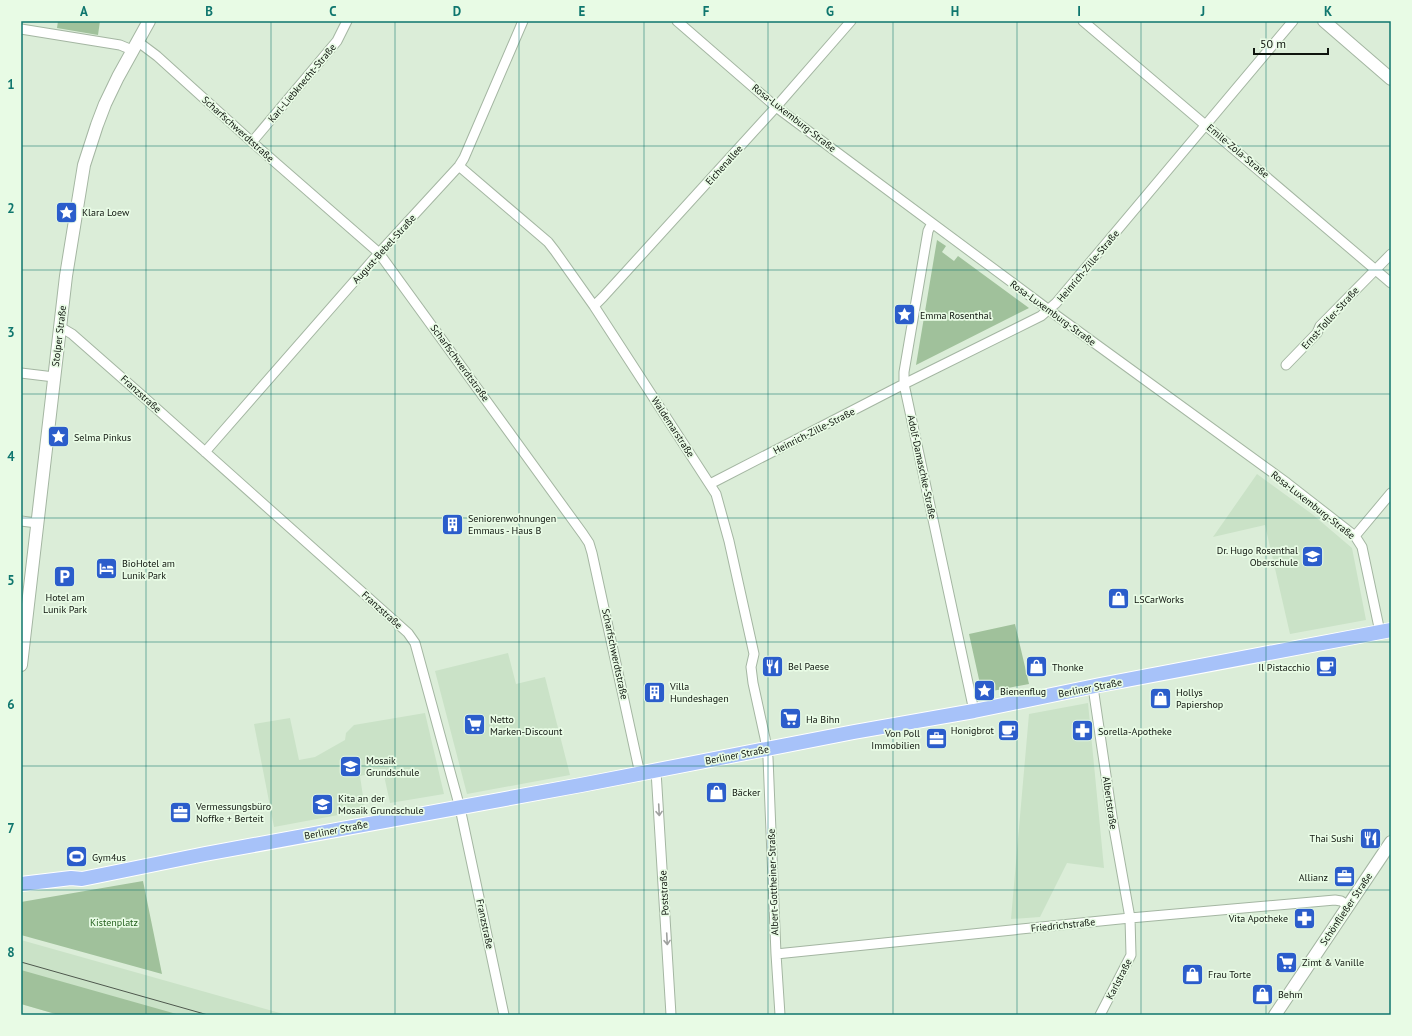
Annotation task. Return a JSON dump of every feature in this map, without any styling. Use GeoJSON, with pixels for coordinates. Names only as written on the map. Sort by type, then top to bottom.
{"type":"FeatureCollection","features":[{"type":"Feature","properties":{"kind":"main road","name":"Stolper Straße"},"geometry":{"type":"LineString","coordinates":[[21,665],[60,327],[74,222],[84,165],[100,118],[118,77],[149,21]]}},
{"type":"Feature","properties":{"kind":"main road"},"geometry":{"type":"LineString","coordinates":[[1324,21],[1391,79]]}},
{"type":"Feature","properties":{"kind":"main road","name":"Berliner Straße"},"geometry":{"type":"LineString","coordinates":[[21,894],[72,884],[82,879],[205,854],[460,808],[974,711],[1386,631]]}},
{"type":"Feature","properties":{"kind":"main road","name":"Schönfließer Straße"},"geometry":{"type":"LineString","coordinates":[[1275,1015],[1391,842]]}},
{"type":"Feature","properties":{"kind":"main road","name":"Berliner Straße"},"geometry":{"type":"LineString","coordinates":[[21,884],[71,878],[82,879]]}},
{"type":"Feature","properties":{"kind":"street","name":"Karl-Liebknecht-Straße"},"geometry":{"type":"LineString","coordinates":[[252,142],[337,41],[347,21]]}},
{"type":"Feature","properties":{"kind":"street","name":"August-Bebel-Straße"},"geometry":{"type":"LineString","coordinates":[[205,452],[379,253],[459,166],[464,158],[523,21]]}},
{"type":"Feature","properties":{"kind":"street","name":"Rosa-Luxemburg-Straße"},"geometry":{"type":"LineString","coordinates":[[677,21],[776,107],[1049,310],[1287,482],[1355,536],[1362,547],[1386,631]]}},
{"type":"Feature","properties":{"kind":"street","name":"Eichenallee"},"geometry":{"type":"LineString","coordinates":[[594,306],[776,107],[851,21]]}},
{"type":"Feature","properties":{"kind":"street","name":"Emile-Zola-Straße"},"geometry":{"type":"LineString","coordinates":[[1083,21],[1391,283]]}},
{"type":"Feature","properties":{"kind":"street","name":"Heinrich-Zille-Straße"},"geometry":{"type":"LineString","coordinates":[[710,484],[904,384],[1042,316],[1049,310],[1293,21]]}},
{"type":"Feature","properties":{"kind":"street","name":"Scharfschwerdtstraße"},"geometry":{"type":"LineString","coordinates":[[21,29],[120,45],[135,45],[156,56],[379,253],[589,543],[640,774]]}},
{"type":"Feature","properties":{"kind":"street","name":"Waldemarstraße"},"geometry":{"type":"LineString","coordinates":[[459,166],[548,242],[594,306],[716,494],[729,541],[753,648],[754,654],[751,667],[753,683],[767,749]]}},
{"type":"Feature","properties":{"kind":"street","name":"Adolf-Damaschke-Straße"},"geometry":{"type":"LineString","coordinates":[[932,223],[928,231],[925,246],[904,372],[904,384],[974,711]]}},
{"type":"Feature","properties":{"kind":"street","name":"Ernst-Toller-Straße"},"geometry":{"type":"LineString","coordinates":[[1286,365],[1317,333],[1320,326],[1391,254]]}},
{"type":"Feature","properties":{"kind":"street","name":"Franzstraße"},"geometry":{"type":"LineString","coordinates":[[60,327],[72,334],[138,392],[408,633],[415,643],[460,808],[504,1015]]}},
{"type":"Feature","properties":{"kind":"street"},"geometry":{"type":"LineString","coordinates":[[21,373],[54,377]]}},
{"type":"Feature","properties":{"kind":"street"},"geometry":{"type":"LineString","coordinates":[[1355,536],[1391,493]]}},
{"type":"Feature","properties":{"kind":"street"},"geometry":{"type":"LineString","coordinates":[[21,521],[37,523]]}},
{"type":"Feature","properties":{"kind":"street","name":"Albertstraße"},"geometry":{"type":"LineString","coordinates":[[1093,687],[1113,823],[1130,918]]}},
{"type":"Feature","properties":{"kind":"street","name":"Albert-Gottheiner-Straße"},"geometry":{"type":"LineString","coordinates":[[767,749],[780,1015]]}},
{"type":"Feature","properties":{"kind":"street","name":"Poststraße"},"geometry":{"type":"LineString","coordinates":[[656,771],[671,1015]]}},
{"type":"Feature","properties":{"kind":"street","name":"Friedrichstraße"},"geometry":{"type":"LineString","coordinates":[[776,954],[1130,918],[1335,900],[1341,901],[1349,906]]}},
{"type":"Feature","properties":{"kind":"street","name":"Karlstraße"},"geometry":{"type":"LineString","coordinates":[[1100,1015],[1131,955],[1130,918]]}},
{"type":"Feature","properties":{"kind":"shaded area","name":"Dr. Hugo Rosenthal Oberschule"},"geometry":{"type":"Polygon","coordinates":[[[1257,474],[1312,514],[1352,548],[1366,620],[1290,634],[1265,525],[1213,537],[1257,474]]]}},
{"type":"Feature","properties":{"kind":"shaded area"},"geometry":{"type":"Polygon","coordinates":[[[508,653],[516,684],[545,677],[570,775],[467,794],[435,671],[508,653]]]}},
{"type":"Feature","properties":{"kind":"shaded area"},"geometry":{"type":"Polygon","coordinates":[[[1088,703],[1104,868],[1067,863],[1040,917],[1011,919],[1029,714],[1088,703]]]}},
{"type":"Feature","properties":{"kind":"shaded area","name":"Mosaik Grundschule"},"geometry":{"type":"Polygon","coordinates":[[[425,713],[444,794],[390,803],[383,771],[360,776],[365,810],[274,827],[254,724],[290,718],[299,760],[315,757],[345,740],[346,733],[354,725],[425,713]]]}},
{"type":"Feature","properties":{"kind":"shaded area"},"geometry":{"type":"Polygon","coordinates":[[[21,940],[287,1015],[59,1015],[21,1004],[21,940]]]}},
{"type":"Feature","properties":{"kind":"green space"},"geometry":{"type":"Polygon","coordinates":[[[58,21],[100,21],[98,35],[57,28],[58,21]]]}},
{"type":"Feature","properties":{"kind":"green space"},"geometry":{"type":"Polygon","coordinates":[[[937,240],[946,246],[942,252],[954,261],[958,256],[1029,308],[916,365],[937,240]]]}},
{"type":"Feature","properties":{"kind":"green space"},"geometry":{"type":"Polygon","coordinates":[[[1015,624],[1029,684],[982,693],[969,634],[1015,624]]]}},
{"type":"Feature","properties":{"kind":"green space","name":"Kistenplatz"},"geometry":{"type":"Polygon","coordinates":[[[143,881],[162,974],[21,935],[21,902],[143,881]]]}},
{"type":"Feature","properties":{"kind":"green space"},"geometry":{"type":"Polygon","coordinates":[[[21,970],[180,1015],[59,1015],[21,1004],[21,970]]]}},
{"type":"Feature","properties":{"kind":"tram line"},"geometry":{"type":"LineString","coordinates":[[21,962],[208,1015]]}},
{"type":"Feature","properties":{"kind":"place","name":"Klara Loew"},"geometry":{"type":"Point","coordinates":[67,212]}},
{"type":"Feature","properties":{"kind":"place","name":"Emma Rosenthal"},"geometry":{"type":"Point","coordinates":[904,315]}},
{"type":"Feature","properties":{"kind":"place","name":"Selma Pinkus"},"geometry":{"type":"Point","coordinates":[58,437]}},
{"type":"Feature","properties":{"kind":"place","name":"Seniorenwohnungen Emmaus - Haus B"},"geometry":{"type":"Point","coordinates":[453,524]}},
{"type":"Feature","properties":{"kind":"place","name":"Dr. Hugo Rosenthal Oberschule"},"geometry":{"type":"Point","coordinates":[1313,556]}},
{"type":"Feature","properties":{"kind":"place","name":"BioHotel am Lunik Park"},"geometry":{"type":"Point","coordinates":[107,569]}},
{"type":"Feature","properties":{"kind":"place","name":"Hotel am Lunik Park"},"geometry":{"type":"Point","coordinates":[65,577]}},
{"type":"Feature","properties":{"kind":"place","name":"LSCarWorks"},"geometry":{"type":"Point","coordinates":[1118,599]}},
{"type":"Feature","properties":{"kind":"place","name":"Bel Paese"},"geometry":{"type":"Point","coordinates":[772,666]}},
{"type":"Feature","properties":{"kind":"place","name":"Thonke"},"geometry":{"type":"Point","coordinates":[1037,667]}},
{"type":"Feature","properties":{"kind":"place","name":"Il Pistacchio"},"geometry":{"type":"Point","coordinates":[1326,667]}},
{"type":"Feature","properties":{"kind":"place","name":"Bienenflug"},"geometry":{"type":"Point","coordinates":[985,691]}},
{"type":"Feature","properties":{"kind":"place","name":"Villa Hundeshagen"},"geometry":{"type":"Point","coordinates":[654,692]}},
{"type":"Feature","properties":{"kind":"place","name":"Hollys Papiershop"},"geometry":{"type":"Point","coordinates":[1160,698]}},
{"type":"Feature","properties":{"kind":"place","name":"Ha Bihn"},"geometry":{"type":"Point","coordinates":[791,719]}},
{"type":"Feature","properties":{"kind":"place","name":"Netto Marken-Discount"},"geometry":{"type":"Point","coordinates":[475,725]}},
{"type":"Feature","properties":{"kind":"place","name":"Honigbrot"},"geometry":{"type":"Point","coordinates":[1009,730]}},
{"type":"Feature","properties":{"kind":"place","name":"Sorella-Apotheke"},"geometry":{"type":"Point","coordinates":[1082,731]}},
{"type":"Feature","properties":{"kind":"place","name":"Von Poll Immobilien"},"geometry":{"type":"Point","coordinates":[936,739]}},
{"type":"Feature","properties":{"kind":"place","name":"Mosaik Grundschule"},"geometry":{"type":"Point","coordinates":[350,766]}},
{"type":"Feature","properties":{"kind":"place","name":"Bäcker"},"geometry":{"type":"Point","coordinates":[717,792]}},
{"type":"Feature","properties":{"kind":"place","name":"Kita an der Mosaik Grundschule"},"geometry":{"type":"Point","coordinates":[323,804]}},
{"type":"Feature","properties":{"kind":"place","name":"Vermessungsbüro Noffke + Berteit"},"geometry":{"type":"Point","coordinates":[180,812]}},
{"type":"Feature","properties":{"kind":"place","name":"Thai Sushi"},"geometry":{"type":"Point","coordinates":[1370,838]}},
{"type":"Feature","properties":{"kind":"place","name":"Gym4us"},"geometry":{"type":"Point","coordinates":[77,857]}},
{"type":"Feature","properties":{"kind":"place","name":"Allianz"},"geometry":{"type":"Point","coordinates":[1344,877]}},
{"type":"Feature","properties":{"kind":"place","name":"Vita Apotheke"},"geometry":{"type":"Point","coordinates":[1304,918]}},
{"type":"Feature","properties":{"kind":"place","name":"Zimt & Vanille"},"geometry":{"type":"Point","coordinates":[1287,962]}},
{"type":"Feature","properties":{"kind":"place","name":"Frau Torte"},"geometry":{"type":"Point","coordinates":[1193,974]}},
{"type":"Feature","properties":{"kind":"place","name":"Behm"},"geometry":{"type":"Point","coordinates":[1262,994]}}]}
